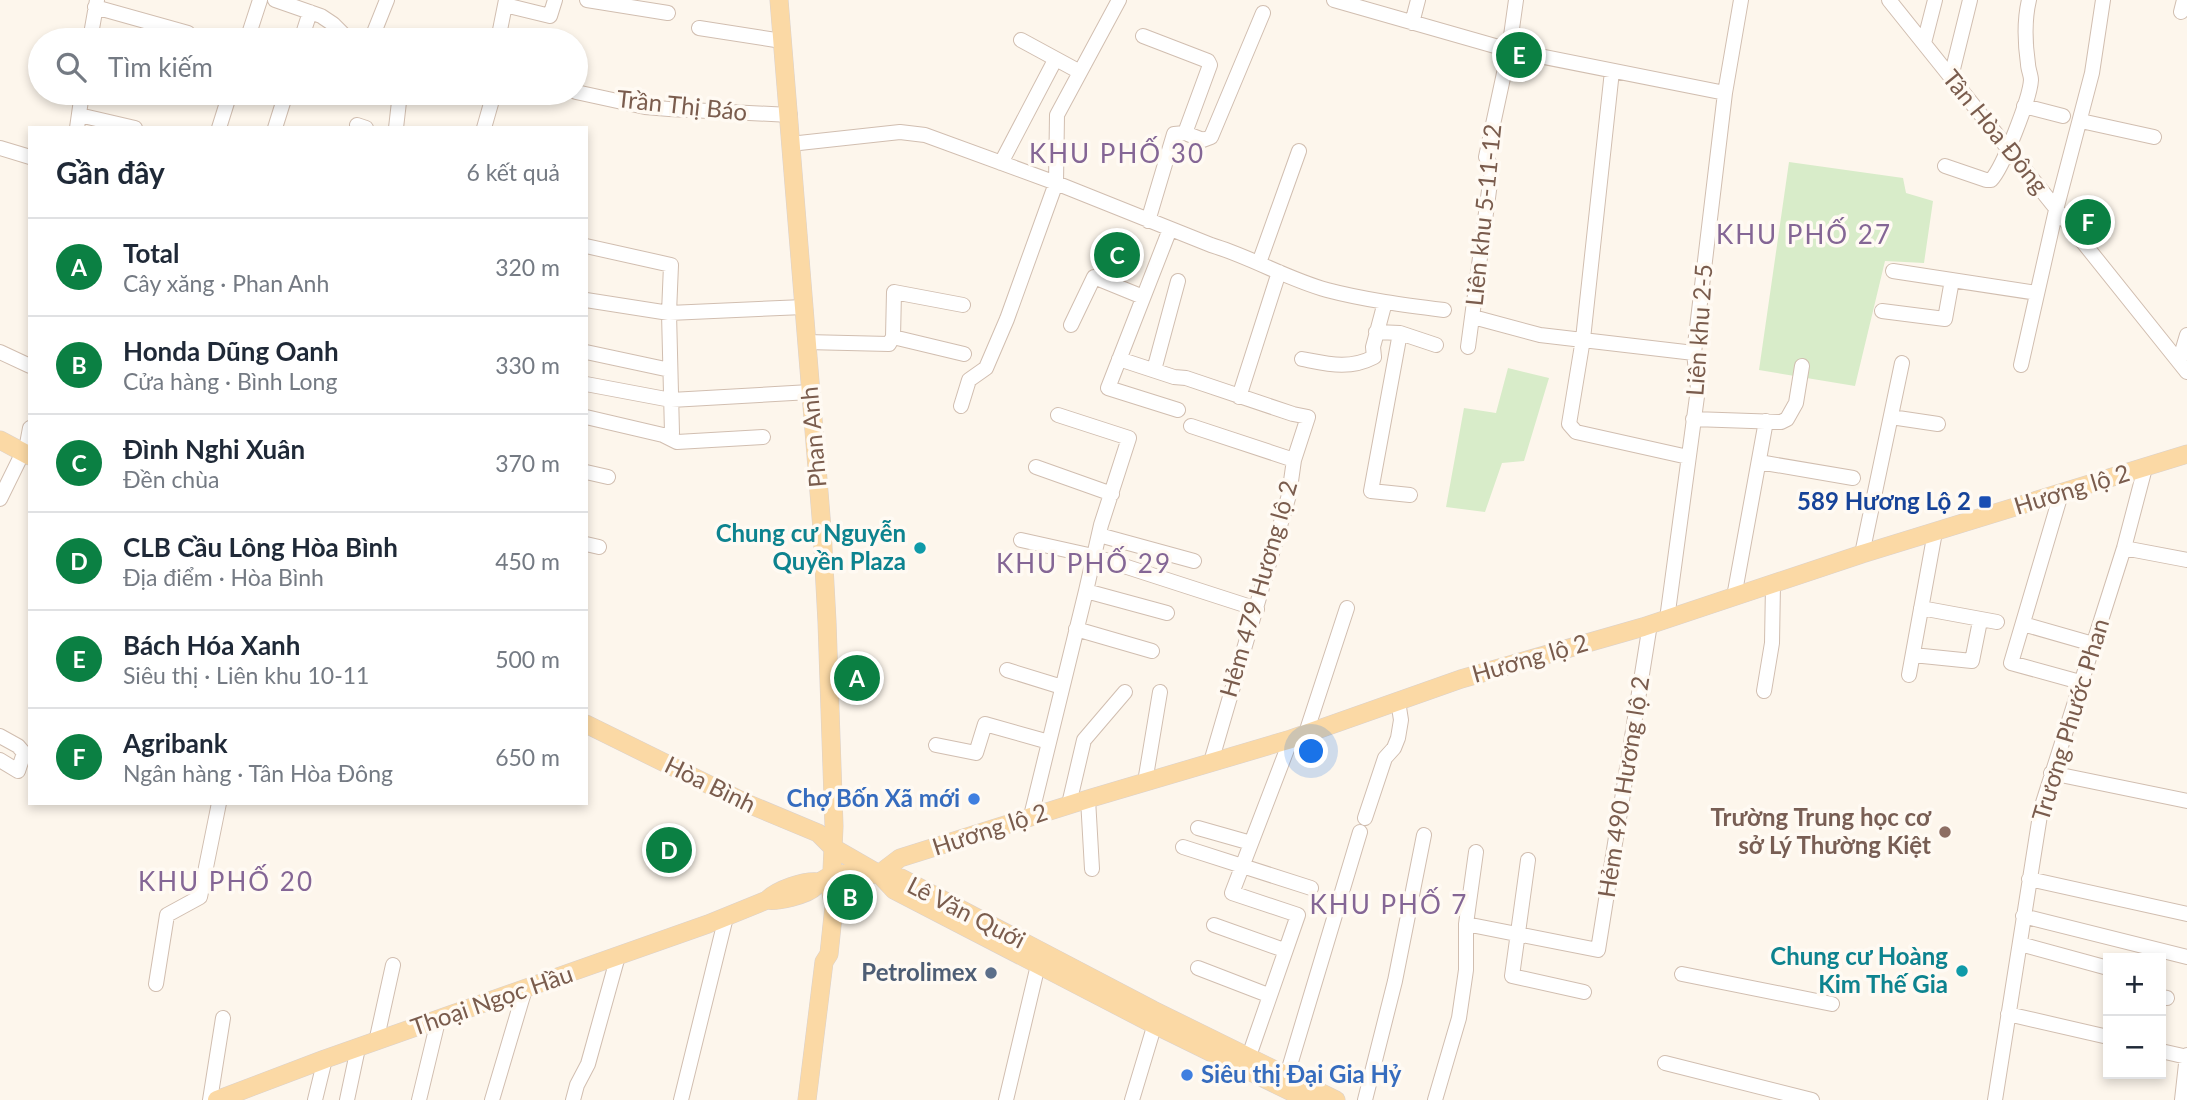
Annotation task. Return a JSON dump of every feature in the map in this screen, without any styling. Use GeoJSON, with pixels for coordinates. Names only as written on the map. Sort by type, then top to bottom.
{"type":"FeatureCollection","features":[{"type":"Feature","properties":{"kind":"main road","name":"Phan Anh"},"geometry":{"type":"LineString","coordinates":[[779,0],[822,529],[834,826],[827,883],[834,906],[833,918],[829,954],[824,962],[807,1100]]}},
{"type":"Feature","properties":{"kind":"main road"},"geometry":{"type":"LineString","coordinates":[[0,430],[28,445]]}},
{"type":"Feature","properties":{"kind":"main road"},"geometry":{"type":"LineString","coordinates":[[0,440],[28,445]]}},
{"type":"Feature","properties":{"kind":"main road","name":"Hương lộ 2"},"geometry":{"type":"LineString","coordinates":[[879,874],[900,858],[1298,736],[1461,679],[1658,622],[1862,554],[2187,454]]}},
{"type":"Feature","properties":{"kind":"main road","name":"Hòa Bình"},"geometry":{"type":"LineString","coordinates":[[588,725],[746,803],[818,834],[832,847],[879,874]]}},
{"type":"Feature","properties":{"kind":"main road","name":"Hòa Bình"},"geometry":{"type":"LineString","coordinates":[[588,736],[815,846],[832,847]]}},
{"type":"Feature","properties":{"kind":"main road","name":"Thoại Ngọc Hầu"},"geometry":{"type":"LineString","coordinates":[[217,1100],[726,917],[767,900],[772,895],[811,881],[827,883],[879,874]]}},
{"type":"Feature","properties":{"kind":"main road","name":"Lê Văn Quới"},"geometry":{"type":"LineString","coordinates":[[879,874],[894,890],[1038,965],[1249,1056],[1287,1075],[1311,1096]]}},
{"type":"Feature","properties":{"kind":"main road","name":"Lê Văn Quới"},"geometry":{"type":"LineString","coordinates":[[879,874],[901,878],[1156,1018],[1311,1096],[1336,1100]]}},
{"type":"Feature","properties":{"kind":"street"},"geometry":{"type":"LineString","coordinates":[[251,28],[260,0]]}},
{"type":"Feature","properties":{"kind":"street"},"geometry":{"type":"LineString","coordinates":[[275,0],[310,12],[327,20],[336,28]]}},
{"type":"Feature","properties":{"kind":"street"},"geometry":{"type":"LineString","coordinates":[[375,28],[387,0]]}},
{"type":"Feature","properties":{"kind":"street"},"geometry":{"type":"LineString","coordinates":[[500,28],[505,3],[550,16],[555,0]]}},
{"type":"Feature","properties":{"kind":"street"},"geometry":{"type":"LineString","coordinates":[[587,0],[620,3],[668,13]]}},
{"type":"Feature","properties":{"kind":"street"},"geometry":{"type":"LineString","coordinates":[[961,406],[969,380],[986,368],[1007,319],[1056,183],[1056,116],[1119,0]]}},
{"type":"Feature","properties":{"kind":"street"},"geometry":{"type":"LineString","coordinates":[[1334,0],[1360,4],[1412,23],[1509,50],[1725,93]]}},
{"type":"Feature","properties":{"kind":"street"},"geometry":{"type":"LineString","coordinates":[[1412,23],[1418,0]]}},
{"type":"Feature","properties":{"kind":"street","name":"Liên khu 5-11-12"},"geometry":{"type":"LineString","coordinates":[[1468,347],[1492,168],[1486,157],[1509,50],[1516,0]]}},
{"type":"Feature","properties":{"kind":"street","name":"Liên khu 2-5"},"geometry":{"type":"LineString","coordinates":[[1658,622],[1698,389],[1694,353],[1725,93],[1741,0]]}},
{"type":"Feature","properties":{"kind":"street","name":"Tân Hòa Đông"},"geometry":{"type":"LineString","coordinates":[[1889,0],[2183,367]]}},
{"type":"Feature","properties":{"kind":"street"},"geometry":{"type":"LineString","coordinates":[[1924,43],[1935,0]]}},
{"type":"Feature","properties":{"kind":"street"},"geometry":{"type":"LineString","coordinates":[[1951,77],[1970,0]]}},
{"type":"Feature","properties":{"kind":"street"},"geometry":{"type":"LineString","coordinates":[[1945,166],[1991,180],[2000,168],[2031,80],[2025,16],[2029,0]]}},
{"type":"Feature","properties":{"kind":"street"},"geometry":{"type":"LineString","coordinates":[[2021,365],[2056,210],[2092,73],[2103,0]]}},
{"type":"Feature","properties":{"kind":"street"},"geometry":{"type":"LineString","coordinates":[[92,28],[96,4],[172,28]]}},
{"type":"Feature","properties":{"kind":"street"},"geometry":{"type":"LineString","coordinates":[[305,28],[310,12]]}},
{"type":"Feature","properties":{"kind":"street"},"geometry":{"type":"LineString","coordinates":[[1149,221],[1174,135],[1185,133],[1203,139],[1211,137],[1263,13]]}},
{"type":"Feature","properties":{"kind":"street"},"geometry":{"type":"LineString","coordinates":[[699,28],[782,41]]}},
{"type":"Feature","properties":{"kind":"street"},"geometry":{"type":"LineString","coordinates":[[1143,36],[1208,61],[1210,65],[1185,133]]}},
{"type":"Feature","properties":{"kind":"street"},"geometry":{"type":"LineString","coordinates":[[1021,40],[1080,72]]}},
{"type":"Feature","properties":{"kind":"street"},"geometry":{"type":"LineString","coordinates":[[1001,163],[1055,60]]}},
{"type":"Feature","properties":{"kind":"street"},"geometry":{"type":"LineString","coordinates":[[1612,71],[1583,339],[1569,424],[1576,432],[1688,457]]}},
{"type":"Feature","properties":{"kind":"street","name":"Trần Thị Báo"},"geometry":{"type":"LineString","coordinates":[[588,94],[657,108],[790,115]]}},
{"type":"Feature","properties":{"kind":"street"},"geometry":{"type":"LineString","coordinates":[[220,126],[226,105]]}},
{"type":"Feature","properties":{"kind":"street"},"geometry":{"type":"LineString","coordinates":[[276,126],[282,105]]}},
{"type":"Feature","properties":{"kind":"street"},"geometry":{"type":"LineString","coordinates":[[396,126],[399,105]]}},
{"type":"Feature","properties":{"kind":"street"},"geometry":{"type":"LineString","coordinates":[[485,126],[491,105]]}},
{"type":"Feature","properties":{"kind":"street"},"geometry":{"type":"LineString","coordinates":[[2024,106],[2063,117]]}},
{"type":"Feature","properties":{"kind":"street"},"geometry":{"type":"LineString","coordinates":[[2081,121],[2154,137]]}},
{"type":"Feature","properties":{"kind":"street"},"geometry":{"type":"LineString","coordinates":[[78,122],[116,126]]}},
{"type":"Feature","properties":{"kind":"street"},"geometry":{"type":"LineString","coordinates":[[790,144],[900,132],[943,140],[978,156],[1056,183],[1325,289],[1385,302],[1444,310]]}},
{"type":"Feature","properties":{"kind":"street"},"geometry":{"type":"LineString","coordinates":[[0,148],[28,156]]}},
{"type":"Feature","properties":{"kind":"street"},"geometry":{"type":"LineString","coordinates":[[1259,263],[1299,151]]}},
{"type":"Feature","properties":{"kind":"street"},"geometry":{"type":"LineString","coordinates":[[1170,229],[1108,388],[1178,410]]}},
{"type":"Feature","properties":{"kind":"street"},"geometry":{"type":"LineString","coordinates":[[588,246],[671,265],[669,313],[672,433],[663,435]]}},
{"type":"Feature","properties":{"kind":"street"},"geometry":{"type":"LineString","coordinates":[[1893,271],[2037,293]]}},
{"type":"Feature","properties":{"kind":"street"},"geometry":{"type":"LineString","coordinates":[[1119,359],[1186,378],[1239,397],[1279,272]]}},
{"type":"Feature","properties":{"kind":"street"},"geometry":{"type":"LineString","coordinates":[[1070,325],[1094,277],[1143,297]]}},
{"type":"Feature","properties":{"kind":"street"},"geometry":{"type":"LineString","coordinates":[[1882,311],[1945,319],[1952,280]]}},
{"type":"Feature","properties":{"kind":"street"},"geometry":{"type":"LineString","coordinates":[[1154,370],[1178,281]]}},
{"type":"Feature","properties":{"kind":"street"},"geometry":{"type":"LineString","coordinates":[[806,342],[889,344],[893,337],[894,292],[963,305]]}},
{"type":"Feature","properties":{"kind":"street"},"geometry":{"type":"LineString","coordinates":[[588,300],[669,313],[804,307]]}},
{"type":"Feature","properties":{"kind":"street"},"geometry":{"type":"LineString","coordinates":[[1302,359],[1352,366],[1374,357],[1376,332],[1385,302]]}},
{"type":"Feature","properties":{"kind":"street"},"geometry":{"type":"LineString","coordinates":[[1473,317],[1541,335],[1694,353]]}},
{"type":"Feature","properties":{"kind":"street"},"geometry":{"type":"LineString","coordinates":[[1376,332],[1401,333],[1436,345]]}},
{"type":"Feature","properties":{"kind":"street"},"geometry":{"type":"LineString","coordinates":[[1401,333],[1371,491],[1409,495]]}},
{"type":"Feature","properties":{"kind":"street"},"geometry":{"type":"LineString","coordinates":[[2183,367],[2187,335]]}},
{"type":"Feature","properties":{"kind":"street"},"geometry":{"type":"LineString","coordinates":[[893,337],[964,354]]}},
{"type":"Feature","properties":{"kind":"street"},"geometry":{"type":"LineString","coordinates":[[0,352],[28,365]]}},
{"type":"Feature","properties":{"kind":"street"},"geometry":{"type":"LineString","coordinates":[[588,352],[670,370]]}},
{"type":"Feature","properties":{"kind":"street"},"geometry":{"type":"LineString","coordinates":[[1862,554],[1902,363]]}},
{"type":"Feature","properties":{"kind":"street"},"geometry":{"type":"LineString","coordinates":[[1693,419],[1781,422],[1792,413],[1802,366]]}},
{"type":"Feature","properties":{"kind":"street"},"geometry":{"type":"LineString","coordinates":[[588,384],[671,400],[810,392]]}},
{"type":"Feature","properties":{"kind":"street","name":"Hẻm 479 Hương lộ 2"},"geometry":{"type":"LineString","coordinates":[[1211,762],[1289,495],[1294,460],[1307,416],[1293,415],[1239,397]]}},
{"type":"Feature","properties":{"kind":"street"},"geometry":{"type":"LineString","coordinates":[[1031,816],[1093,556],[1129,440],[1129,437],[1124,435],[1058,415]]}},
{"type":"Feature","properties":{"kind":"street"},"geometry":{"type":"LineString","coordinates":[[588,417],[663,435],[677,442],[763,437]]}},
{"type":"Feature","properties":{"kind":"street"},"geometry":{"type":"LineString","coordinates":[[1891,417],[1938,424]]}},
{"type":"Feature","properties":{"kind":"street"},"geometry":{"type":"LineString","coordinates":[[1734,597],[1766,421]]}},
{"type":"Feature","properties":{"kind":"street"},"geometry":{"type":"LineString","coordinates":[[1191,426],[1294,460]]}},
{"type":"Feature","properties":{"kind":"street"},"geometry":{"type":"LineString","coordinates":[[0,499],[28,445]]}},
{"type":"Feature","properties":{"kind":"street"},"geometry":{"type":"LineString","coordinates":[[1759,462],[1853,478]]}},
{"type":"Feature","properties":{"kind":"street"},"geometry":{"type":"LineString","coordinates":[[1036,467],[1112,494]]}},
{"type":"Feature","properties":{"kind":"street","name":"Trương Phước Phan"},"geometry":{"type":"LineString","coordinates":[[1995,1100],[2040,809],[2124,548],[2145,468]]}},
{"type":"Feature","properties":{"kind":"street"},"geometry":{"type":"LineString","coordinates":[[588,472],[608,477]]}},
{"type":"Feature","properties":{"kind":"street"},"geometry":{"type":"LineString","coordinates":[[2061,494],[2011,663],[2080,682]]}},
{"type":"Feature","properties":{"kind":"street"},"geometry":{"type":"LineString","coordinates":[[1909,676],[1935,532]]}},
{"type":"Feature","properties":{"kind":"street"},"geometry":{"type":"LineString","coordinates":[[1099,535],[1194,561]]}},
{"type":"Feature","properties":{"kind":"street"},"geometry":{"type":"LineString","coordinates":[[1021,540],[1093,556],[1257,609]]}},
{"type":"Feature","properties":{"kind":"street"},"geometry":{"type":"LineString","coordinates":[[2124,548],[2187,560]]}},
{"type":"Feature","properties":{"kind":"street"},"geometry":{"type":"LineString","coordinates":[[1764,691],[1772,643],[1773,584]]}},
{"type":"Feature","properties":{"kind":"street"},"geometry":{"type":"LineString","coordinates":[[1086,591],[1167,614]]}},
{"type":"Feature","properties":{"kind":"street"},"geometry":{"type":"LineString","coordinates":[[1249,1056],[1298,915],[1232,893],[1298,736],[1347,608]]}},
{"type":"Feature","properties":{"kind":"street"},"geometry":{"type":"LineString","coordinates":[[1921,608],[1997,622]]}},
{"type":"Feature","properties":{"kind":"street"},"geometry":{"type":"LineString","coordinates":[[1913,655],[1972,661],[1980,621]]}},
{"type":"Feature","properties":{"kind":"street","name":"Hẻm 490 Hương lộ 2"},"geometry":{"type":"LineString","coordinates":[[1517,935],[1598,950],[1658,622]]}},
{"type":"Feature","properties":{"kind":"street"},"geometry":{"type":"LineString","coordinates":[[2023,624],[2093,644]]}},
{"type":"Feature","properties":{"kind":"street"},"geometry":{"type":"LineString","coordinates":[[1076,629],[1152,651]]}},
{"type":"Feature","properties":{"kind":"street"},"geometry":{"type":"LineString","coordinates":[[1007,670],[1062,687]]}},
{"type":"Feature","properties":{"kind":"street"},"geometry":{"type":"LineString","coordinates":[[1069,804],[1084,740],[1125,692]]}},
{"type":"Feature","properties":{"kind":"street"},"geometry":{"type":"LineString","coordinates":[[1145,782],[1160,692]]}},
{"type":"Feature","properties":{"kind":"street"},"geometry":{"type":"LineString","coordinates":[[1287,1075],[1385,758],[1398,738],[1401,720],[1398,701]]}},
{"type":"Feature","properties":{"kind":"street"},"geometry":{"type":"LineString","coordinates":[[936,745],[976,753],[985,724],[1049,741]]}},
{"type":"Feature","properties":{"kind":"street"},"geometry":{"type":"LineString","coordinates":[[0,736],[18,746],[24,754],[18,771],[0,760]]}},
{"type":"Feature","properties":{"kind":"street"},"geometry":{"type":"LineString","coordinates":[[2051,773],[2187,801]]}},
{"type":"Feature","properties":{"kind":"street"},"geometry":{"type":"LineString","coordinates":[[1088,799],[1092,869]]}},
{"type":"Feature","properties":{"kind":"street"},"geometry":{"type":"LineString","coordinates":[[156,984],[167,915],[200,897],[219,805]]}},
{"type":"Feature","properties":{"kind":"street"},"geometry":{"type":"LineString","coordinates":[[1198,828],[1251,843]]}},
{"type":"Feature","properties":{"kind":"street"},"geometry":{"type":"LineString","coordinates":[[1365,1100],[1395,981],[1424,835]]}},
{"type":"Feature","properties":{"kind":"street"},"geometry":{"type":"LineString","coordinates":[[1184,847],[1311,888]]}},
{"type":"Feature","properties":{"kind":"street"},"geometry":{"type":"LineString","coordinates":[[1436,1100],[1459,1018],[1466,970],[1466,924],[1476,852]]}},
{"type":"Feature","properties":{"kind":"street"},"geometry":{"type":"LineString","coordinates":[[1528,860],[1511,976],[1584,992]]}},
{"type":"Feature","properties":{"kind":"street"},"geometry":{"type":"LineString","coordinates":[[2029,879],[2187,914]]}},
{"type":"Feature","properties":{"kind":"street"},"geometry":{"type":"LineString","coordinates":[[2023,916],[2187,957]]}},
{"type":"Feature","properties":{"kind":"street"},"geometry":{"type":"LineString","coordinates":[[681,1100],[726,917]]}},
{"type":"Feature","properties":{"kind":"street"},"geometry":{"type":"LineString","coordinates":[[1466,924],[1517,935]]}},
{"type":"Feature","properties":{"kind":"street"},"geometry":{"type":"LineString","coordinates":[[1214,925],[1284,950]]}},
{"type":"Feature","properties":{"kind":"street"},"geometry":{"type":"LineString","coordinates":[[2020,944],[2103,967]]}},
{"type":"Feature","properties":{"kind":"street"},"geometry":{"type":"LineString","coordinates":[[573,1100],[588,1064],[618,956]]}},
{"type":"Feature","properties":{"kind":"street"},"geometry":{"type":"LineString","coordinates":[[376,1042],[393,965]]}},
{"type":"Feature","properties":{"kind":"street"},"geometry":{"type":"LineString","coordinates":[[1006,1100],[1038,965]]}},
{"type":"Feature","properties":{"kind":"street"},"geometry":{"type":"LineString","coordinates":[[1198,968],[1268,995]]}},
{"type":"Feature","properties":{"kind":"street"},"geometry":{"type":"LineString","coordinates":[[1682,974],[1832,1004]]}},
{"type":"Feature","properties":{"kind":"street"},"geometry":{"type":"LineString","coordinates":[[492,1100],[525,989]]}},
{"type":"Feature","properties":{"kind":"street"},"geometry":{"type":"LineString","coordinates":[[2008,1014],[2103,1036]]}},
{"type":"Feature","properties":{"kind":"street"},"geometry":{"type":"LineString","coordinates":[[210,1100],[223,1018]]}},
{"type":"Feature","properties":{"kind":"street"},"geometry":{"type":"LineString","coordinates":[[1132,1100],[1156,1018]]}},
{"type":"Feature","properties":{"kind":"street"},"geometry":{"type":"LineString","coordinates":[[419,1100],[438,1021]]}},
{"type":"Feature","properties":{"kind":"street"},"geometry":{"type":"LineString","coordinates":[[347,1100],[358,1048]]}},
{"type":"Feature","properties":{"kind":"street"},"geometry":{"type":"LineString","coordinates":[[2166,1052],[2187,1057],[2182,1100]]}},
{"type":"Feature","properties":{"kind":"street"},"geometry":{"type":"LineString","coordinates":[[315,1100],[325,1059]]}},
{"type":"Feature","properties":{"kind":"street"},"geometry":{"type":"LineString","coordinates":[[1665,1063],[1812,1100]]}},
{"type":"Feature","properties":{"kind":"green space"},"geometry":{"type":"Polygon","coordinates":[[[1789,162],[1903,178],[1906,193],[1933,201],[1924,263],[1885,261],[1855,386],[1759,370],[1789,162]]]}},
{"type":"Feature","properties":{"kind":"green space"},"geometry":{"type":"Polygon","coordinates":[[[1508,368],[1549,378],[1524,461],[1502,463],[1485,512],[1446,507],[1464,408],[1496,413],[1508,368]]]}},
{"type":"Feature","properties":{"kind":"place","name":"Bách Hóa Xanh"},"geometry":{"type":"Point","coordinates":[1519,55]}},
{"type":"Feature","properties":{"kind":"place","name":"Agribank"},"geometry":{"type":"Point","coordinates":[2088,222]}},
{"type":"Feature","properties":{"kind":"place","name":"Đình Nghi Xuân"},"geometry":{"type":"Point","coordinates":[1117,255]}},
{"type":"Feature","properties":{"kind":"place","name":"589 Hương Lộ 2"},"geometry":{"type":"Point","coordinates":[1985,502]}},
{"type":"Feature","properties":{"kind":"place","name":"Chung cư Nguyễn Quyền Plaza"},"geometry":{"type":"Point","coordinates":[920,548]}},
{"type":"Feature","properties":{"kind":"place","name":"Total"},"geometry":{"type":"Point","coordinates":[857,678]}},
{"type":"Feature","properties":{"kind":"place","name":"Chợ Bốn Xã mới"},"geometry":{"type":"Point","coordinates":[974,799]}},
{"type":"Feature","properties":{"kind":"place","name":"Trường Trung học cơ sở Lý Thường Kiệt"},"geometry":{"type":"Point","coordinates":[1945,832]}},
{"type":"Feature","properties":{"kind":"place","name":"CLB Cầu Lông Hòa Bình"},"geometry":{"type":"Point","coordinates":[669,850]}},
{"type":"Feature","properties":{"kind":"place","name":"Honda Dũng Oanh"},"geometry":{"type":"Point","coordinates":[850,897]}},
{"type":"Feature","properties":{"kind":"place","name":"Chung cư Hoàng Kim Thế Gia"},"geometry":{"type":"Point","coordinates":[1962,971]}},
{"type":"Feature","properties":{"kind":"place","name":"Petrolimex"},"geometry":{"type":"Point","coordinates":[991,973]}},
{"type":"Feature","properties":{"kind":"place","name":"Siêu thị Đại Gia Hỷ"},"geometry":{"type":"Point","coordinates":[1187,1075]}},
{"type":"Feature","properties":{"kind":"district","name":"KHU PHỐ 30"},"geometry":{"type":"Point","coordinates":[1117,154]}},
{"type":"Feature","properties":{"kind":"district","name":"KHU PHỐ 27"},"geometry":{"type":"Point","coordinates":[1804,235]}},
{"type":"Feature","properties":{"kind":"district","name":"KHU PHỐ 29"},"geometry":{"type":"Point","coordinates":[1084,564]}},
{"type":"Feature","properties":{"kind":"district","name":"KHU PHỐ 20"},"geometry":{"type":"Point","coordinates":[226,882]}},
{"type":"Feature","properties":{"kind":"district","name":"KHU PHỐ 7"},"geometry":{"type":"Point","coordinates":[1389,905]}}]}
